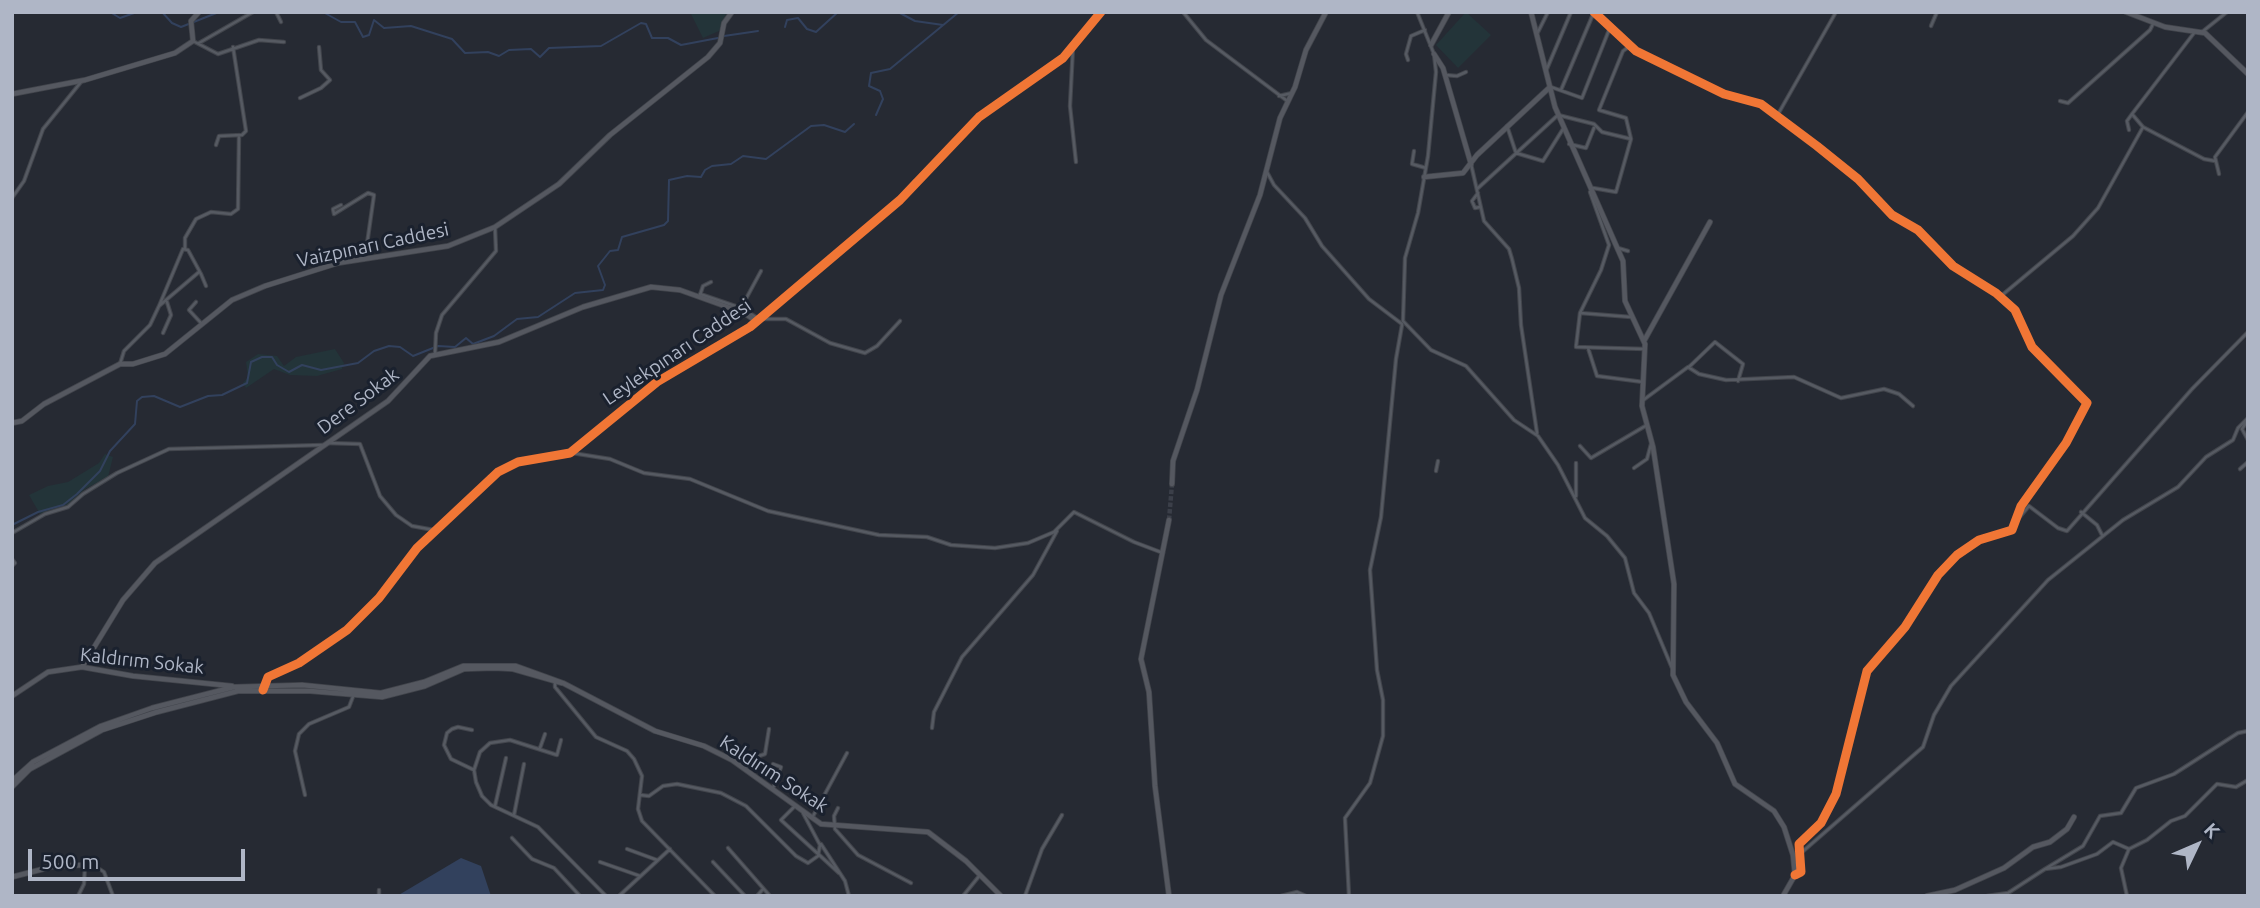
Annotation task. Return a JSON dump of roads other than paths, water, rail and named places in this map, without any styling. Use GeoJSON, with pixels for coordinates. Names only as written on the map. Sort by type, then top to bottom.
{"type":"FeatureCollection","features":[{"type":"Feature","properties":{"kind":"street"},"geometry":{"type":"LineString","coordinates":[[199,12],[191,21],[196,42],[218,54],[233,47],[264,40],[284,42]]}},
{"type":"Feature","properties":{"kind":"street"},"geometry":{"type":"LineString","coordinates":[[12,94],[85,80],[176,53],[253,12]]}},
{"type":"Feature","properties":{"kind":"street"},"geometry":{"type":"LineString","coordinates":[[276,12],[281,22]]}},
{"type":"Feature","properties":{"kind":"street","name":"Vaizpınarı Caddesi"},"geometry":{"type":"LineString","coordinates":[[12,423],[22,421],[44,404],[120,364],[133,364],[165,354],[186,340],[201,323],[232,300],[265,286],[315,269],[449,246],[495,227],[559,184],[610,135],[708,57],[720,43],[724,23],[732,12]]}},
{"type":"Feature","properties":{"kind":"street"},"geometry":{"type":"LineString","coordinates":[[924,173],[979,117],[1058,62],[1101,12]]}},
{"type":"Feature","properties":{"kind":"street"},"geometry":{"type":"LineString","coordinates":[[1183,12],[1206,40],[1289,101]]}},
{"type":"Feature","properties":{"kind":"street"},"geometry":{"type":"LineString","coordinates":[[1172,484],[1173,461],[1198,390],[1222,295],[1267,172],[1278,125],[1306,50],[1326,12]]}},
{"type":"Feature","properties":{"kind":"street"},"geometry":{"type":"LineString","coordinates":[[1417,12],[1445,75],[1487,227],[1504,243],[1512,259],[1519,288],[1533,426],[1585,518],[1610,540],[1625,558],[1634,593],[1649,613],[1683,696],[1712,734],[1735,784],[1779,817],[1791,848],[1795,875]]}},
{"type":"Feature","properties":{"kind":"street"},"geometry":{"type":"LineString","coordinates":[[1431,45],[1449,12]]}},
{"type":"Feature","properties":{"kind":"street"},"geometry":{"type":"LineString","coordinates":[[1531,12],[1558,115],[1623,261],[1625,301],[1644,341],[1642,401],[1652,441],[1674,584],[1672,669]]}},
{"type":"Feature","properties":{"kind":"street"},"geometry":{"type":"LineString","coordinates":[[1536,35],[1548,12]]}},
{"type":"Feature","properties":{"kind":"street"},"geometry":{"type":"LineString","coordinates":[[1546,72],[1571,12]]}},
{"type":"Feature","properties":{"kind":"street"},"geometry":{"type":"LineString","coordinates":[[1561,91],[1594,12],[1611,24],[1630,46],[1715,90],[1761,104],[1858,179],[1892,215],[1918,230],[1953,266],[2015,310],[2032,347],[2087,403],[2066,443],[2021,506],[2015,526]]}},
{"type":"Feature","properties":{"kind":"street"},"geometry":{"type":"LineString","coordinates":[[1777,116],[1836,12]]}},
{"type":"Feature","properties":{"kind":"street"},"geometry":{"type":"LineString","coordinates":[[1931,26],[1937,12]]}},
{"type":"Feature","properties":{"kind":"street"},"geometry":{"type":"LineString","coordinates":[[2126,12],[2150,23],[2202,32],[2217,41],[2248,74]]}},
{"type":"Feature","properties":{"kind":"street"},"geometry":{"type":"LineString","coordinates":[[2060,101],[2068,103],[2150,30],[2145,12]]}},
{"type":"Feature","properties":{"kind":"street"},"geometry":{"type":"LineString","coordinates":[[2202,32],[2227,12]]}},
{"type":"Feature","properties":{"kind":"street"},"geometry":{"type":"LineString","coordinates":[[1550,87],[1582,98],[1611,24]]}},
{"type":"Feature","properties":{"kind":"street"},"geometry":{"type":"LineString","coordinates":[[1408,60],[1406,54],[1410,36],[1425,30]]}},
{"type":"Feature","properties":{"kind":"street"},"geometry":{"type":"LineString","coordinates":[[2129,130],[2127,121],[2196,30]]}},
{"type":"Feature","properties":{"kind":"street"},"geometry":{"type":"LineString","coordinates":[[1590,188],[1616,192],[1631,139],[1626,118],[1599,110],[1623,51],[1630,46]]}},
{"type":"Feature","properties":{"kind":"street"},"geometry":{"type":"LineString","coordinates":[[216,145],[219,136],[239,135],[246,130],[233,47]]}},
{"type":"Feature","properties":{"kind":"street"},"geometry":{"type":"LineString","coordinates":[[300,98],[321,88],[330,80],[321,70],[319,47]]}},
{"type":"Feature","properties":{"kind":"street"},"geometry":{"type":"LineString","coordinates":[[1073,47],[1070,107],[1076,162]]}},
{"type":"Feature","properties":{"kind":"street"},"geometry":{"type":"LineString","coordinates":[[1349,896],[1345,818],[1370,783],[1383,729],[1370,570],[1381,517],[1402,323],[1405,258],[1426,168],[1436,72],[1434,54]]}},
{"type":"Feature","properties":{"kind":"street"},"geometry":{"type":"LineString","coordinates":[[1445,75],[1457,76],[1466,72]]}},
{"type":"Feature","properties":{"kind":"street"},"geometry":{"type":"LineString","coordinates":[[12,198],[24,181],[45,126],[85,80]]}},
{"type":"Feature","properties":{"kind":"street"},"geometry":{"type":"LineString","coordinates":[[1424,177],[1464,173],[1507,126],[1550,87]]}},
{"type":"Feature","properties":{"kind":"street"},"geometry":{"type":"LineString","coordinates":[[1279,96],[1292,93]]}},
{"type":"Feature","properties":{"kind":"street"},"geometry":{"type":"LineString","coordinates":[[2219,174],[2216,155],[2248,112]]}},
{"type":"Feature","properties":{"kind":"street"},"geometry":{"type":"LineString","coordinates":[[2132,114],[2143,127],[2204,159],[2215,161]]}},
{"type":"Feature","properties":{"kind":"street"},"geometry":{"type":"LineString","coordinates":[[1558,115],[1594,124],[1586,148],[1569,144]]}},
{"type":"Feature","properties":{"kind":"street"},"geometry":{"type":"LineString","coordinates":[[1481,207],[1475,208],[1472,201],[1478,191],[1558,115]]}},
{"type":"Feature","properties":{"kind":"street"},"geometry":{"type":"LineString","coordinates":[[1507,126],[1516,153]]}},
{"type":"Feature","properties":{"kind":"street"},"geometry":{"type":"LineString","coordinates":[[2000,297],[2087,222],[2110,189],[2143,127]]}},
{"type":"Feature","properties":{"kind":"street"},"geometry":{"type":"LineString","coordinates":[[1594,128],[1631,139]]}},
{"type":"Feature","properties":{"kind":"street"},"geometry":{"type":"LineString","coordinates":[[1516,153],[1543,162],[1563,129]]}},
{"type":"Feature","properties":{"kind":"street"},"geometry":{"type":"LineString","coordinates":[[120,364],[124,351],[150,325],[185,248],[185,238],[197,219],[211,212],[232,214],[238,209],[239,135]]}},
{"type":"Feature","properties":{"kind":"street"},"geometry":{"type":"LineString","coordinates":[[1414,151],[1412,164],[1426,168]]}},
{"type":"Feature","properties":{"kind":"street"},"geometry":{"type":"LineString","coordinates":[[1267,172],[1274,185],[1305,218],[1323,248],[1374,304],[1402,323],[1431,350],[1466,366],[1514,420],[1538,436]]}},
{"type":"Feature","properties":{"kind":"street","name":"Leylekpınarı Caddesi"},"geometry":{"type":"LineString","coordinates":[[570,453],[638,396],[757,320],[891,208],[915,182]]}},
{"type":"Feature","properties":{"kind":"street"},"geometry":{"type":"LineString","coordinates":[[1590,188],[1608,246],[1601,270],[1580,313],[1576,347],[1645,349]]}},
{"type":"Feature","properties":{"kind":"street"},"geometry":{"type":"LineString","coordinates":[[341,205],[333,209],[334,214],[368,193],[374,195],[365,259]]}},
{"type":"Feature","properties":{"kind":"street"},"geometry":{"type":"LineString","coordinates":[[1644,341],[1710,222]]}},
{"type":"Feature","properties":{"kind":"street"},"geometry":{"type":"LineString","coordinates":[[495,227],[496,251],[446,309],[438,324],[435,355],[499,342],[583,307],[643,289],[667,287],[741,308],[757,320]]}},
{"type":"Feature","properties":{"kind":"street"},"geometry":{"type":"LineString","coordinates":[[185,248],[206,286]]}},
{"type":"Feature","properties":{"kind":"street"},"geometry":{"type":"LineString","coordinates":[[1618,248],[1628,251]]}},
{"type":"Feature","properties":{"kind":"street"},"geometry":{"type":"LineString","coordinates":[[741,308],[761,271]]}},
{"type":"Feature","properties":{"kind":"street"},"geometry":{"type":"LineString","coordinates":[[159,306],[167,302],[199,272]]}},
{"type":"Feature","properties":{"kind":"street"},"geometry":{"type":"LineString","coordinates":[[700,296],[703,286],[711,282]]}},
{"type":"Feature","properties":{"kind":"street"},"geometry":{"type":"LineString","coordinates":[[700,296],[757,320],[786,319],[830,343],[865,353],[877,346],[900,321]]}},
{"type":"Feature","properties":{"kind":"street"},"geometry":{"type":"LineString","coordinates":[[163,333],[171,315],[167,302]]}},
{"type":"Feature","properties":{"kind":"street"},"geometry":{"type":"LineString","coordinates":[[196,302],[189,310],[201,323]]}},
{"type":"Feature","properties":{"kind":"street"},"geometry":{"type":"LineString","coordinates":[[1580,313],[1631,317]]}},
{"type":"Feature","properties":{"kind":"street"},"geometry":{"type":"LineString","coordinates":[[1783,896],[1795,875],[1801,872],[1799,844],[1821,823],[1834,799],[1867,671],[1905,627],[1938,575],[1957,555],[1979,540],[2009,533],[2023,509],[2029,506],[2064,531],[2248,332]]}},
{"type":"Feature","properties":{"kind":"street"},"geometry":{"type":"LineString","coordinates":[[1642,401],[1688,367],[1715,342],[1743,364],[1738,381]]}},
{"type":"Feature","properties":{"kind":"street"},"geometry":{"type":"LineString","coordinates":[[1588,348],[1597,376],[1643,382]]}},
{"type":"Feature","properties":{"kind":"street","name":"Dere Sokak"},"geometry":{"type":"LineString","coordinates":[[82,667],[123,600],[155,563],[388,401],[426,360],[435,355]]}},
{"type":"Feature","properties":{"kind":"street"},"geometry":{"type":"LineString","coordinates":[[1688,367],[1699,374],[1738,381],[1794,377],[1841,398],[1884,389],[1899,394],[1913,406]]}},
{"type":"Feature","properties":{"kind":"street"},"geometry":{"type":"LineString","coordinates":[[1799,855],[1923,747],[1943,697],[1968,664],[2048,580],[2102,536],[2178,487],[2206,457],[2233,440],[2248,419]]}},
{"type":"Feature","properties":{"kind":"street"},"geometry":{"type":"LineString","coordinates":[[2248,419],[2242,429],[2248,440]]}},
{"type":"Feature","properties":{"kind":"street"},"geometry":{"type":"LineString","coordinates":[[1580,446],[1591,458],[1647,425]]}},
{"type":"Feature","properties":{"kind":"street"},"geometry":{"type":"LineString","coordinates":[[1634,468],[1647,459],[1652,441]]}},
{"type":"Feature","properties":{"kind":"street"},"geometry":{"type":"LineString","coordinates":[[12,533],[45,514],[68,508],[87,491],[117,473],[169,449],[325,444],[360,444],[380,496],[396,515],[417,528],[439,530]]}},
{"type":"Feature","properties":{"kind":"street"},"geometry":{"type":"LineString","coordinates":[[264,687],[268,677],[299,663],[347,630],[379,598],[417,548],[501,469],[518,462],[570,453],[610,459],[649,474],[690,480],[768,512],[879,535],[927,537],[951,545],[995,548],[1028,543],[1059,528]]}},
{"type":"Feature","properties":{"kind":"street"},"geometry":{"type":"LineString","coordinates":[[1436,471],[1438,461]]}},
{"type":"Feature","properties":{"kind":"street"},"geometry":{"type":"LineString","coordinates":[[2240,469],[2248,462]]}},
{"type":"Feature","properties":{"kind":"street"},"geometry":{"type":"LineString","coordinates":[[1576,463],[1576,499]]}},
{"type":"Feature","properties":{"kind":"street"},"geometry":{"type":"LineString","coordinates":[[932,728],[934,712],[962,657],[1033,575],[1059,528],[1074,512],[1134,542],[1163,553]]}},
{"type":"Feature","properties":{"kind":"street"},"geometry":{"type":"LineString","coordinates":[[2081,512],[2098,525],[2102,536]]}},
{"type":"Feature","properties":{"kind":"street"},"geometry":{"type":"LineString","coordinates":[[1169,520],[1141,659],[1149,692],[1155,786],[1169,896]]}},
{"type":"Feature","properties":{"kind":"street"},"geometry":{"type":"LineString","coordinates":[[12,559],[15,563],[12,566]]}},
{"type":"Feature","properties":{"kind":"street","name":"Kaldırım Sokak"},"geometry":{"type":"LineString","coordinates":[[12,696],[48,672],[82,667],[236,689],[264,687],[391,692],[470,664],[516,666],[562,683],[655,731],[704,746],[774,788],[821,824],[928,832],[1001,896]]}},
{"type":"Feature","properties":{"kind":"street"},"geometry":{"type":"LineString","coordinates":[[555,682],[596,737],[627,751],[634,758],[642,776],[638,808],[642,821],[715,896]]}},
{"type":"Feature","properties":{"kind":"street"},"geometry":{"type":"LineString","coordinates":[[12,781],[27,765],[101,726],[152,708],[236,689]]}},
{"type":"Feature","properties":{"kind":"street"},"geometry":{"type":"LineString","coordinates":[[12,787],[30,768],[102,730],[236,689]]}},
{"type":"Feature","properties":{"kind":"street"},"geometry":{"type":"LineString","coordinates":[[305,795],[304,778],[296,755],[299,734],[309,723],[349,707],[355,692]]}},
{"type":"Feature","properties":{"kind":"street"},"geometry":{"type":"LineString","coordinates":[[472,730],[458,727],[452,729],[447,733],[444,745],[451,759],[474,770]]}},
{"type":"Feature","properties":{"kind":"street"},"geometry":{"type":"LineString","coordinates":[[745,769],[756,757],[765,754],[769,729]]}},
{"type":"Feature","properties":{"kind":"street"},"geometry":{"type":"LineString","coordinates":[[1987,896],[2008,893],[2083,846],[2099,816],[2121,813],[2136,788],[2174,774],[2238,733],[2248,731]]}},
{"type":"Feature","properties":{"kind":"street"},"geometry":{"type":"LineString","coordinates":[[540,749],[545,734]]}},
{"type":"Feature","properties":{"kind":"street"},"geometry":{"type":"LineString","coordinates":[[561,740],[556,755],[510,740],[492,742],[482,750],[474,770],[480,792],[495,806],[538,827],[606,896]]}},
{"type":"Feature","properties":{"kind":"street"},"geometry":{"type":"LineString","coordinates":[[812,818],[847,753]]}},
{"type":"Feature","properties":{"kind":"street"},"geometry":{"type":"LineString","coordinates":[[495,806],[506,758]]}},
{"type":"Feature","properties":{"kind":"street"},"geometry":{"type":"LineString","coordinates":[[514,815],[524,764]]}},
{"type":"Feature","properties":{"kind":"street"},"geometry":{"type":"LineString","coordinates":[[773,764],[781,767],[774,788]]}},
{"type":"Feature","properties":{"kind":"street"},"geometry":{"type":"LineString","coordinates":[[2127,896],[2121,868],[2129,849],[2147,840],[2171,821],[2185,816],[2217,784],[2236,787],[2248,780]]}},
{"type":"Feature","properties":{"kind":"street"},"geometry":{"type":"LineString","coordinates":[[640,795],[649,796],[669,785],[703,787],[746,806],[802,861],[811,862],[819,854],[818,837]]}},
{"type":"Feature","properties":{"kind":"street"},"geometry":{"type":"LineString","coordinates":[[795,806],[781,820],[839,873]]}},
{"type":"Feature","properties":{"kind":"street"},"geometry":{"type":"LineString","coordinates":[[838,808],[833,825],[863,859],[911,883]]}},
{"type":"Feature","properties":{"kind":"street"},"geometry":{"type":"LineString","coordinates":[[802,811],[845,881],[849,896]]}},
{"type":"Feature","properties":{"kind":"street"},"geometry":{"type":"LineString","coordinates":[[1025,896],[1042,849],[1062,815]]}},
{"type":"Feature","properties":{"kind":"street"},"geometry":{"type":"LineString","coordinates":[[1927,896],[1955,890],[2004,868],[2033,847],[2050,842],[2067,829],[2074,817]]}},
{"type":"Feature","properties":{"kind":"street"},"geometry":{"type":"LineString","coordinates":[[512,838],[533,859],[554,868],[580,896]]}},
{"type":"Feature","properties":{"kind":"street"},"geometry":{"type":"LineString","coordinates":[[2045,869],[2061,867],[2097,854],[2113,842],[2129,849]]}},
{"type":"Feature","properties":{"kind":"street"},"geometry":{"type":"LineString","coordinates":[[728,848],[770,896]]}},
{"type":"Feature","properties":{"kind":"street"},"geometry":{"type":"LineString","coordinates":[[627,849],[658,860]]}},
{"type":"Feature","properties":{"kind":"street"},"geometry":{"type":"LineString","coordinates":[[619,896],[670,849]]}},
{"type":"Feature","properties":{"kind":"street"},"geometry":{"type":"LineString","coordinates":[[600,862],[641,876]]}},
{"type":"Feature","properties":{"kind":"street"},"geometry":{"type":"LineString","coordinates":[[713,862],[745,896]]}},
{"type":"Feature","properties":{"kind":"street"},"geometry":{"type":"LineString","coordinates":[[12,877],[55,866],[92,864],[104,872],[113,896]]}},
{"type":"Feature","properties":{"kind":"street"},"geometry":{"type":"LineString","coordinates":[[78,896],[84,884],[85,865]]}},
{"type":"Feature","properties":{"kind":"street"},"geometry":{"type":"LineString","coordinates":[[962,896],[980,875]]}},
{"type":"Feature","properties":{"kind":"street"},"geometry":{"type":"LineString","coordinates":[[757,896],[764,889]]}},
{"type":"Feature","properties":{"kind":"street"},"geometry":{"type":"LineString","coordinates":[[379,890],[379,896]]}},
{"type":"Feature","properties":{"kind":"street"},"geometry":{"type":"LineString","coordinates":[[1281,896],[1297,892],[1306,896]]}},
{"type":"Feature","properties":{"kind":"water"},"geometry":{"type":"Polygon","coordinates":[[[461,858],[481,866],[491,896],[397,896],[461,858]]]}},
{"type":"Feature","properties":{"kind":"waterway"},"geometry":{"type":"LineString","coordinates":[[110,12],[120,18],[137,12]]}},
{"type":"Feature","properties":{"kind":"waterway"},"geometry":{"type":"LineString","coordinates":[[162,12],[172,23],[181,27],[219,12]]}},
{"type":"Feature","properties":{"kind":"waterway"},"geometry":{"type":"LineString","coordinates":[[323,12],[341,22],[355,22],[363,37],[369,35],[374,20],[384,28],[411,26],[452,39],[465,53],[488,52],[499,56],[509,50],[531,49],[540,57],[549,48],[601,46],[641,23],[646,24],[652,38],[668,38],[681,45],[718,38]]}},
{"type":"Feature","properties":{"kind":"waterway"},"geometry":{"type":"LineString","coordinates":[[785,27],[787,20],[798,18],[807,29],[816,32],[838,12]]}},
{"type":"Feature","properties":{"kind":"waterway"},"geometry":{"type":"LineString","coordinates":[[898,12],[915,21],[943,25]]}},
{"type":"Feature","properties":{"kind":"waterway"},"geometry":{"type":"LineString","coordinates":[[876,115],[883,99],[880,91],[869,86],[871,73],[890,69],[959,12]]}},
{"type":"Feature","properties":{"kind":"waterway"},"geometry":{"type":"LineString","coordinates":[[724,36],[758,31]]}},
{"type":"Feature","properties":{"kind":"waterway"},"geometry":{"type":"LineString","coordinates":[[12,525],[38,512],[63,505],[77,494],[100,471],[110,451],[135,424],[137,401],[142,397],[154,396],[180,407],[208,396],[222,395],[247,383],[251,362],[262,357],[272,357],[277,365],[289,372],[302,365],[321,370],[358,363],[374,351],[389,346],[400,347],[413,356],[438,346],[455,347],[466,338],[473,344],[494,336],[517,319],[538,317],[575,293],[603,290],[605,285],[598,266],[610,251],[618,250],[622,237],[664,225],[668,221],[669,180],[687,176],[701,177],[705,170],[712,166],[731,164],[743,156],[766,159],[811,126],[824,125],[845,132],[854,124]]}},
{"type":"Feature","properties":{"kind":"tunnel"},"geometry":{"type":"LineString","coordinates":[[915,182],[924,173]]}},
{"type":"Feature","properties":{"kind":"tunnel"},"geometry":{"type":"LineString","coordinates":[[1169,520],[1172,484]]}}]}
